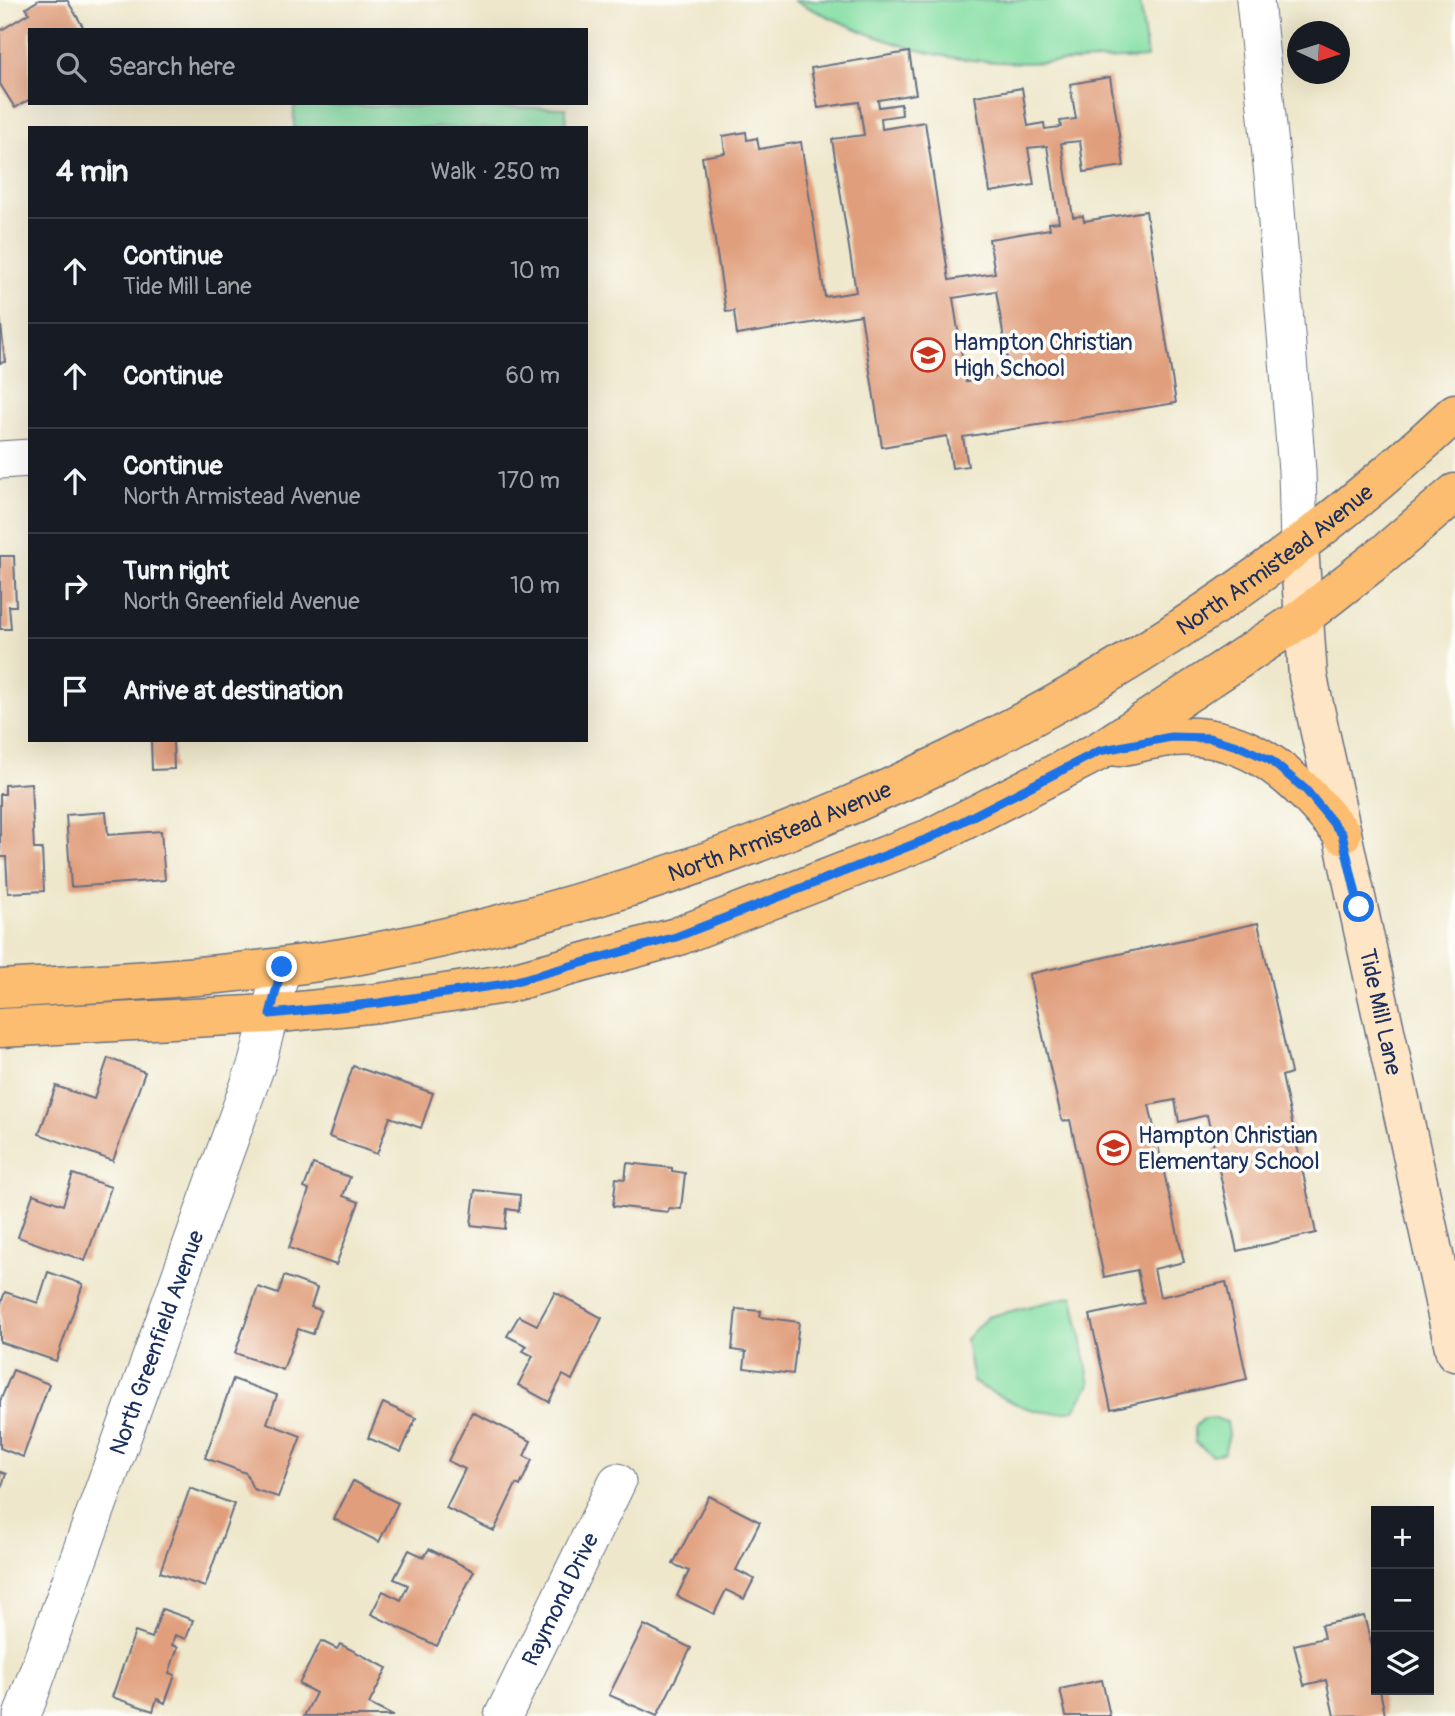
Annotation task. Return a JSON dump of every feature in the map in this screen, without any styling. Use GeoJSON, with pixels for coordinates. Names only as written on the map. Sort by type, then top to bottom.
{"type":"FeatureCollection","features":[{"type":"Feature","properties":{"kind":"main road","name":"North Armistead Avenue"},"geometry":{"type":"LineString","coordinates":[[0,989],[282,967],[376,952],[494,924],[663,876],[827,816],[1015,728],[1097,681],[1258,577],[1299,546],[1455,413]]}},
{"type":"Feature","properties":{"kind":"main road"},"geometry":{"type":"LineString","coordinates":[[0,1028],[270,1014],[379,1003],[505,984],[676,937],[930,838],[1099,751],[1302,618],[1384,555],[1455,493]]}},
{"type":"Feature","properties":{"kind":"main road"},"geometry":{"type":"LineString","coordinates":[[1099,751],[1171,737],[1209,738],[1241,747],[1270,760],[1306,790],[1342,834]]}},
{"type":"Feature","properties":{"kind":"street"},"geometry":{"type":"LineString","coordinates":[[1255,0],[1274,185],[1297,471],[1299,546]]}},
{"type":"Feature","properties":{"kind":"street"},"geometry":{"type":"LineString","coordinates":[[0,460],[28,458]]}},
{"type":"Feature","properties":{"kind":"street","name":"Tide Mill Lane"},"geometry":{"type":"LineString","coordinates":[[1299,546],[1308,677],[1455,1352]]}},
{"type":"Feature","properties":{"kind":"street","name":"North Greenfield Avenue"},"geometry":{"type":"LineString","coordinates":[[22,1716],[257,1063],[282,967]]}},
{"type":"Feature","properties":{"kind":"street","name":"Raymond Drive"},"geometry":{"type":"LineString","coordinates":[[503,1716],[617,1482]]}},
{"type":"Feature","properties":{"kind":"green space"},"geometry":{"type":"Polygon","coordinates":[[[793,0],[1140,0],[1147,58],[1023,63],[949,57],[888,41],[793,0]]]}},
{"type":"Feature","properties":{"kind":"green space"},"geometry":{"type":"Polygon","coordinates":[[[294,105],[566,108],[566,126],[294,126],[294,105]]]}},
{"type":"Feature","properties":{"kind":"green space"},"geometry":{"type":"Polygon","coordinates":[[[1073,1296],[1090,1384],[1074,1410],[1034,1410],[1009,1401],[973,1382],[966,1339],[987,1317],[1073,1296]]]}},
{"type":"Feature","properties":{"kind":"green space"},"geometry":{"type":"Polygon","coordinates":[[[1215,1418],[1227,1422],[1229,1435],[1224,1453],[1211,1455],[1195,1442],[1195,1427],[1203,1419],[1215,1418]]]}},
{"type":"Feature","properties":{"kind":"building"},"geometry":{"type":"Polygon","coordinates":[[[39,0],[67,0],[84,28],[28,28],[28,100],[15,108],[0,84],[0,31],[29,13],[26,8],[39,0]]]}},
{"type":"Feature","properties":{"kind":"building"},"geometry":{"type":"Polygon","coordinates":[[[909,52],[916,94],[878,100],[879,107],[901,104],[902,115],[881,118],[882,129],[925,122],[949,280],[995,273],[989,239],[1050,229],[1049,223],[1059,222],[1047,146],[1028,148],[1034,185],[990,192],[975,96],[1022,88],[1028,126],[1044,123],[1045,129],[1061,127],[1060,121],[1076,119],[1070,84],[1110,77],[1124,166],[1084,172],[1080,141],[1061,143],[1073,217],[1083,216],[1084,221],[1146,211],[1176,403],[963,437],[968,466],[952,468],[947,436],[882,447],[861,315],[737,335],[734,311],[726,312],[702,157],[725,153],[723,136],[746,132],[747,140],[757,138],[759,149],[801,142],[825,297],[856,292],[832,139],[864,135],[859,102],[818,108],[811,68],[909,52]],[[996,291],[953,298],[966,382],[1010,375],[996,291]]]}},
{"type":"Feature","properties":{"kind":"building"},"geometry":{"type":"Polygon","coordinates":[[[0,316],[5,362],[0,363],[0,316]]]}},
{"type":"Feature","properties":{"kind":"building"},"geometry":{"type":"Polygon","coordinates":[[[0,556],[14,556],[16,606],[9,606],[11,629],[0,629],[0,556]]]}},
{"type":"Feature","properties":{"kind":"building"},"geometry":{"type":"Polygon","coordinates":[[[151,742],[173,742],[174,769],[152,770],[151,742]]]}},
{"type":"Feature","properties":{"kind":"building"},"geometry":{"type":"Polygon","coordinates":[[[31,783],[34,849],[42,849],[44,891],[8,893],[6,857],[0,857],[0,794],[5,794],[5,785],[31,783]]]}},
{"type":"Feature","properties":{"kind":"building"},"geometry":{"type":"Polygon","coordinates":[[[106,812],[108,835],[161,831],[165,880],[71,887],[66,815],[106,812]]]}},
{"type":"Feature","properties":{"kind":"building"},"geometry":{"type":"Polygon","coordinates":[[[1258,923],[1291,1073],[1282,1076],[1316,1233],[1237,1251],[1207,1115],[1179,1122],[1175,1100],[1149,1105],[1184,1262],[1154,1269],[1160,1297],[1226,1282],[1247,1379],[1111,1409],[1090,1315],[1144,1303],[1137,1270],[1104,1277],[1070,1120],[1062,1121],[1029,974],[1258,923]]]}},
{"type":"Feature","properties":{"kind":"building"},"geometry":{"type":"Polygon","coordinates":[[[108,1058],[145,1072],[113,1161],[39,1134],[56,1086],[94,1099],[108,1058]]]}},
{"type":"Feature","properties":{"kind":"building"},"geometry":{"type":"Polygon","coordinates":[[[353,1066],[433,1093],[421,1128],[390,1117],[377,1154],[329,1137],[353,1066]]]}},
{"type":"Feature","properties":{"kind":"building"},"geometry":{"type":"Polygon","coordinates":[[[627,1163],[672,1168],[672,1171],[685,1173],[681,1209],[669,1208],[668,1212],[613,1206],[616,1178],[625,1179],[627,1163]]]}},
{"type":"Feature","properties":{"kind":"building"},"geometry":{"type":"Polygon","coordinates":[[[313,1164],[350,1177],[343,1196],[359,1202],[336,1265],[289,1248],[309,1190],[304,1188],[313,1164]]]}},
{"type":"Feature","properties":{"kind":"building"},"geometry":{"type":"Polygon","coordinates":[[[73,1174],[111,1187],[85,1261],[18,1237],[33,1194],[63,1205],[73,1174]]]}},
{"type":"Feature","properties":{"kind":"building"},"geometry":{"type":"Polygon","coordinates":[[[475,1190],[520,1195],[519,1211],[507,1209],[505,1229],[471,1225],[475,1190]]]}},
{"type":"Feature","properties":{"kind":"building"},"geometry":{"type":"Polygon","coordinates":[[[48,1272],[83,1284],[56,1361],[0,1342],[0,1306],[5,1292],[38,1303],[48,1272]]]}},
{"type":"Feature","properties":{"kind":"building"},"geometry":{"type":"Polygon","coordinates":[[[284,1276],[317,1288],[311,1307],[321,1310],[313,1334],[298,1329],[283,1370],[235,1353],[258,1287],[278,1294],[284,1276]]]}},
{"type":"Feature","properties":{"kind":"building"},"geometry":{"type":"Polygon","coordinates":[[[555,1292],[602,1318],[572,1380],[563,1375],[549,1402],[518,1385],[533,1356],[523,1351],[527,1346],[507,1336],[519,1316],[537,1325],[555,1292]]]}},
{"type":"Feature","properties":{"kind":"building"},"geometry":{"type":"Polygon","coordinates":[[[736,1309],[761,1311],[760,1317],[799,1322],[793,1374],[744,1368],[746,1352],[732,1350],[736,1309]]]}},
{"type":"Feature","properties":{"kind":"building"},"geometry":{"type":"Polygon","coordinates":[[[13,1370],[49,1384],[23,1457],[0,1448],[0,1401],[13,1370]]]}},
{"type":"Feature","properties":{"kind":"building"},"geometry":{"type":"Polygon","coordinates":[[[233,1379],[277,1395],[267,1423],[301,1436],[278,1497],[253,1489],[246,1473],[205,1458],[233,1379]]]}},
{"type":"Feature","properties":{"kind":"building"},"geometry":{"type":"Polygon","coordinates":[[[383,1403],[416,1418],[401,1452],[368,1438],[383,1403]]]}},
{"type":"Feature","properties":{"kind":"building"},"geometry":{"type":"Polygon","coordinates":[[[472,1412],[531,1441],[524,1456],[532,1460],[520,1486],[516,1484],[494,1531],[446,1508],[465,1469],[448,1461],[472,1412]]]}},
{"type":"Feature","properties":{"kind":"building"},"geometry":{"type":"Polygon","coordinates":[[[0,1472],[6,1474],[0,1491],[0,1472]]]}},
{"type":"Feature","properties":{"kind":"building"},"geometry":{"type":"Polygon","coordinates":[[[353,1481],[398,1503],[379,1542],[334,1519],[353,1481]]]}},
{"type":"Feature","properties":{"kind":"building"},"geometry":{"type":"Polygon","coordinates":[[[190,1488],[234,1504],[205,1587],[160,1572],[190,1488]]]}},
{"type":"Feature","properties":{"kind":"building"},"geometry":{"type":"Polygon","coordinates":[[[709,1496],[760,1522],[736,1570],[754,1579],[744,1599],[726,1590],[714,1614],[677,1596],[689,1571],[673,1564],[709,1496]]]}},
{"type":"Feature","properties":{"kind":"building"},"geometry":{"type":"Polygon","coordinates":[[[429,1549],[474,1571],[437,1646],[371,1614],[383,1591],[401,1600],[408,1585],[394,1579],[409,1550],[424,1557],[429,1549]]]}},
{"type":"Feature","properties":{"kind":"building"},"geometry":{"type":"Polygon","coordinates":[[[162,1609],[193,1620],[186,1639],[175,1635],[172,1645],[178,1647],[169,1673],[175,1675],[165,1703],[157,1699],[153,1711],[112,1697],[135,1632],[152,1638],[162,1609]]]}},
{"type":"Feature","properties":{"kind":"building"},"geometry":{"type":"Polygon","coordinates":[[[1364,1616],[1371,1643],[1371,1695],[1381,1695],[1385,1715],[1334,1716],[1326,1680],[1304,1685],[1294,1645],[1324,1638],[1321,1625],[1364,1616]]]}},
{"type":"Feature","properties":{"kind":"building"},"geometry":{"type":"Polygon","coordinates":[[[644,1625],[691,1648],[657,1716],[609,1695],[644,1625]]]}},
{"type":"Feature","properties":{"kind":"building"},"geometry":{"type":"Polygon","coordinates":[[[321,1641],[337,1649],[340,1644],[387,1668],[369,1704],[393,1716],[304,1716],[316,1693],[299,1684],[321,1641]]]}},
{"type":"Feature","properties":{"kind":"building"},"geometry":{"type":"Polygon","coordinates":[[[1102,1680],[1110,1716],[1066,1716],[1060,1689],[1102,1680]]]}},
{"type":"Feature","properties":{"kind":"place","name":"Hampton Christian High School"},"geometry":{"type":"Point","coordinates":[928,355]}},
{"type":"Feature","properties":{"kind":"place","name":"Hampton Christian Elementary School"},"geometry":{"type":"Point","coordinates":[1114,1148]}},
{"type":"Feature","properties":{"kind":"route"},"geometry":{"type":"LineString","coordinates":[[282,967],[270,1014],[379,1003],[505,984],[676,937],[930,838],[1099,751],[1171,737],[1209,738],[1241,747],[1270,760],[1306,790],[1342,834],[1359,907]]}}]}
